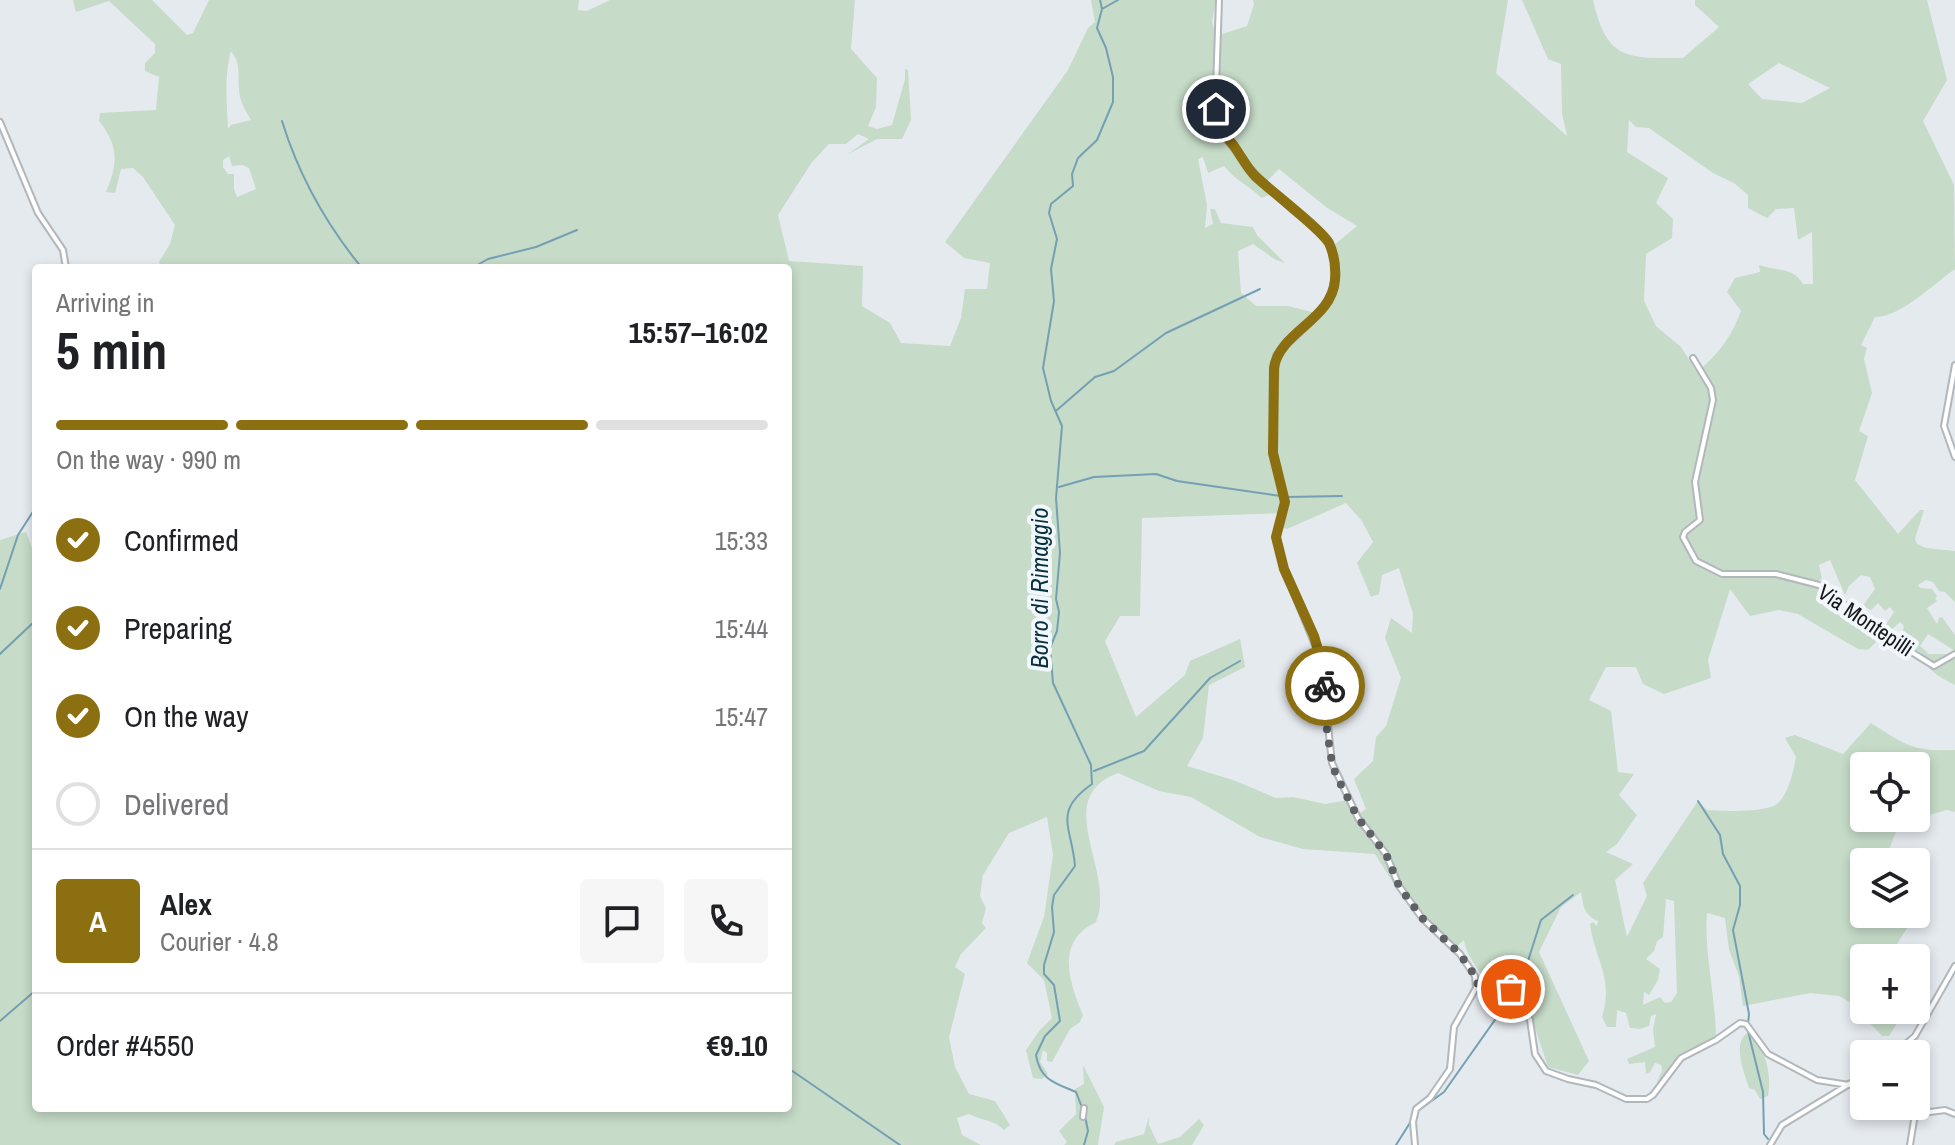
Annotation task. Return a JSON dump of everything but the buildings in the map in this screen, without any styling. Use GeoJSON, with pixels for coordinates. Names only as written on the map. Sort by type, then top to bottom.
{"type":"FeatureCollection","features":[{"type":"Feature","properties":{"kind":"street"},"geometry":{"type":"LineString","coordinates":[[1219,0],[1215,118],[1252,173],[1328,241],[1334,262],[1335,283],[1326,304],[1276,355],[1273,411],[1273,453],[1285,502],[1276,537],[1284,569],[1321,660],[1332,763],[1358,818],[1386,854],[1399,886],[1422,918],[1460,954],[1475,976],[1476,983],[1454,1027],[1450,1069],[1430,1098],[1416,1109],[1413,1122],[1415,1145]]}},
{"type":"Feature","properties":{"kind":"street"},"geometry":{"type":"LineString","coordinates":[[0,122],[38,213],[63,250],[65,264]]}},
{"type":"Feature","properties":{"kind":"street","name":"Via Montepilli"},"geometry":{"type":"LineString","coordinates":[[1693,358],[1711,388],[1713,400],[1695,482],[1700,520],[1683,537],[1696,561],[1722,574],[1776,574],[1819,585],[1889,638],[1934,666],[1939,666],[1955,654]]}},
{"type":"Feature","properties":{"kind":"street"},"geometry":{"type":"LineString","coordinates":[[1955,365],[1944,426],[1955,457]]}},
{"type":"Feature","properties":{"kind":"street"},"geometry":{"type":"LineString","coordinates":[[1910,1040],[1955,966]]}},
{"type":"Feature","properties":{"kind":"street"},"geometry":{"type":"LineString","coordinates":[[1476,983],[1496,991],[1511,989],[1519,992],[1530,1020],[1535,1054],[1546,1071],[1596,1085],[1626,1099],[1647,1099],[1681,1058],[1740,1023],[1746,1024],[1764,1049],[1777,1059],[1817,1080],[1849,1085]]}},
{"type":"Feature","properties":{"kind":"street"},"geometry":{"type":"LineString","coordinates":[[1770,1145],[1782,1125],[1849,1085]]}},
{"type":"Feature","properties":{"kind":"street"},"geometry":{"type":"LineString","coordinates":[[1083,1117],[1084,1108]]}},
{"type":"Feature","properties":{"kind":"street"},"geometry":{"type":"LineString","coordinates":[[1910,1145],[1915,1114],[1932,1110],[1955,1114]]}},
{"type":"Feature","properties":{"kind":"green space"},"geometry":{"type":"Polygon","coordinates":[[[73,0],[152,0],[187,35],[193,33],[209,0],[579,0],[578,10],[587,11],[610,0],[855,0],[851,49],[877,78],[876,107],[868,126],[877,129],[892,125],[905,69],[908,70],[911,120],[902,139],[877,139],[848,154],[869,139],[858,134],[846,144],[829,144],[812,162],[778,215],[789,261],[863,266],[862,306],[890,323],[901,343],[950,346],[961,318],[965,289],[987,289],[990,263],[964,258],[945,242],[1068,70],[1088,28],[1095,22],[1091,0],[1216,0],[1212,22],[1216,36],[1247,26],[1253,0],[1508,0],[1496,73],[1567,136],[1562,113],[1561,64],[1548,59],[1522,0],[1593,0],[1605,35],[1622,52],[1647,58],[1683,58],[1719,27],[1695,5],[1695,0],[1927,0],[1947,80],[1923,121],[1954,185],[1955,269],[1906,306],[1885,316],[1875,317],[1861,345],[1867,348],[1864,359],[1872,393],[1859,431],[1868,436],[1855,480],[1898,534],[1920,510],[1924,510],[1915,539],[1917,544],[1955,551],[1955,602],[1945,592],[1939,591],[1933,582],[1926,580],[1918,585],[1932,589],[1937,596],[1937,601],[1927,608],[1937,624],[1942,617],[1955,635],[1955,651],[1928,634],[1920,646],[1929,654],[1955,654],[1955,685],[1930,669],[1922,653],[1900,641],[1904,626],[1900,622],[1891,630],[1886,624],[1894,612],[1890,607],[1885,611],[1878,603],[1871,610],[1865,607],[1875,589],[1870,577],[1861,575],[1849,586],[1845,595],[1830,560],[1819,565],[1822,579],[1814,583],[1884,634],[1868,650],[1858,649],[1798,614],[1779,610],[1750,616],[1730,589],[1708,660],[1711,678],[1664,694],[1643,684],[1636,667],[1606,667],[1589,700],[1611,711],[1618,772],[1634,774],[1619,795],[1637,815],[1617,844],[1606,852],[1633,864],[1615,880],[1627,937],[1647,896],[1643,883],[1698,801],[1707,810],[1733,811],[1763,809],[1781,800],[1790,782],[1796,757],[1785,738],[1795,735],[1843,754],[1871,723],[1910,746],[1955,750],[1955,812],[1947,810],[1930,815],[1930,752],[1850,752],[1850,832],[1896,832],[1890,848],[1850,848],[1850,928],[1907,928],[1897,944],[1850,944],[1850,1002],[1839,996],[1810,993],[1743,1006],[1739,976],[1729,950],[1725,918],[1707,913],[1716,1040],[1681,1058],[1660,1088],[1655,1089],[1661,1065],[1655,1063],[1646,1074],[1645,1062],[1629,1064],[1627,1059],[1655,1047],[1653,1029],[1656,1014],[1651,1016],[1649,1026],[1630,1028],[1626,1013],[1617,1010],[1616,1027],[1607,1027],[1602,1017],[1605,980],[1590,924],[1593,922],[1597,926],[1598,921],[1587,913],[1581,892],[1561,907],[1539,952],[1589,1061],[1578,1075],[1548,1067],[1520,982],[1498,984],[1488,981],[1479,972],[1464,940],[1456,947],[1410,896],[1399,892],[1375,854],[1303,849],[1260,837],[1191,797],[1159,791],[1118,773],[1098,785],[1088,800],[1086,818],[1099,881],[1100,902],[1096,922],[1075,940],[1069,964],[1073,989],[1083,1015],[1080,1022],[1070,1029],[1052,1062],[1047,1061],[1047,1053],[1043,1050],[1040,1062],[1048,1074],[1042,1079],[1033,1078],[1026,1050],[1052,1018],[1044,980],[1027,963],[1044,917],[1053,855],[1047,817],[1009,833],[983,875],[980,896],[986,908],[982,923],[986,928],[961,954],[955,967],[965,974],[949,1037],[955,1067],[969,1094],[995,1101],[1010,1125],[1004,1130],[969,1114],[957,1118],[962,1135],[981,1145],[0,1145],[0,540],[26,532],[32,548],[32,1112],[792,1112],[792,264],[160,264],[175,225],[143,177],[133,168],[121,169],[115,193],[106,192],[113,173],[114,155],[110,139],[99,121],[100,113],[156,110],[159,77],[145,71],[145,63],[155,53],[155,44],[109,1],[76,12],[73,0]],[[231,51],[226,90],[228,129],[231,125],[251,120],[240,97],[238,65],[231,51]],[[1779,63],[1748,84],[1762,99],[1802,103],[1830,88],[1779,63]],[[1629,120],[1627,152],[1668,178],[1656,203],[1673,219],[1672,238],[1646,254],[1644,301],[1656,326],[1681,347],[1697,372],[1724,344],[1741,311],[1727,292],[1735,278],[1760,272],[1759,265],[1789,272],[1803,284],[1813,284],[1812,232],[1798,240],[1794,208],[1776,209],[1767,218],[1748,208],[1748,195],[1734,183],[1713,173],[1649,128],[1636,127],[1629,120]],[[229,156],[223,160],[223,167],[228,174],[234,174],[237,197],[256,189],[249,168],[232,166],[229,156]],[[1203,157],[1198,159],[1207,205],[1205,228],[1213,224],[1210,209],[1215,209],[1221,223],[1253,227],[1285,263],[1253,244],[1238,251],[1241,293],[1256,306],[1288,306],[1316,313],[1332,281],[1334,245],[1357,226],[1326,207],[1279,169],[1260,188],[1271,194],[1262,198],[1224,166],[1208,173],[1203,157]],[[1346,503],[1287,529],[1277,526],[1283,513],[1142,518],[1140,616],[1120,616],[1105,641],[1136,717],[1185,675],[1190,661],[1240,639],[1245,667],[1209,685],[1203,738],[1187,766],[1276,798],[1293,797],[1325,804],[1348,800],[1356,816],[1366,809],[1354,779],[1373,761],[1376,737],[1386,726],[1401,678],[1385,638],[1391,618],[1412,633],[1413,614],[1399,568],[1382,575],[1379,594],[1371,597],[1357,563],[1373,542],[1362,521],[1346,503]],[[1666,899],[1663,937],[1646,959],[1660,969],[1658,980],[1649,995],[1644,992],[1643,1005],[1660,997],[1665,1003],[1671,1002],[1677,993],[1674,901],[1666,899]]]}},
{"type":"Feature","properties":{"kind":"green space"},"geometry":{"type":"Polygon","coordinates":[[[1871,1024],[1896,1024],[1889,1036],[1882,1036],[1871,1024]]]}},
{"type":"Feature","properties":{"kind":"green space"},"geometry":{"type":"Polygon","coordinates":[[[1751,1031],[1764,1054],[1768,1070],[1768,1096],[1760,1099],[1755,1090],[1749,1088],[1740,1056],[1741,1041],[1751,1031]]]}},
{"type":"Feature","properties":{"kind":"green space"},"geometry":{"type":"Polygon","coordinates":[[[1083,1065],[1104,1107],[1098,1145],[1064,1145],[1067,1142],[1059,1131],[1076,1114],[1075,1089],[1084,1084],[1083,1065]]]}},
{"type":"Feature","properties":{"kind":"green space"},"geometry":{"type":"Polygon","coordinates":[[[1149,1117],[1149,1125],[1158,1144],[1180,1137],[1199,1119],[1204,1125],[1192,1145],[1114,1145],[1144,1134],[1149,1117]]]}},
{"type":"Feature","properties":{"kind":"waterway","name":"Borro di Rimaggio"},"geometry":{"type":"LineString","coordinates":[[1083,1110],[1076,1092],[1045,1075],[1036,1055],[1045,1036],[1060,1021],[1054,985],[1044,974],[1044,965],[1054,932],[1054,895],[1075,866],[1068,812],[1072,803],[1092,784],[1091,765],[1053,683],[1050,648],[1057,631],[1059,612],[1056,599],[1060,553],[1056,498],[1062,426],[1051,401],[1043,368],[1054,301],[1051,269],[1057,239],[1049,213],[1051,204],[1073,186],[1072,174],[1078,158],[1097,140],[1113,102],[1113,77],[1097,28],[1102,9],[1100,0]]}},
{"type":"Feature","properties":{"kind":"waterway"},"geometry":{"type":"LineString","coordinates":[[1102,9],[1118,0]]}},
{"type":"Feature","properties":{"kind":"waterway"},"geometry":{"type":"LineString","coordinates":[[282,121],[296,161],[314,198],[359,264]]}},
{"type":"Feature","properties":{"kind":"waterway"},"geometry":{"type":"LineString","coordinates":[[479,264],[536,247],[577,230]]}},
{"type":"Feature","properties":{"kind":"waterway"},"geometry":{"type":"LineString","coordinates":[[1057,410],[1095,377],[1114,371],[1166,333],[1260,289]]}},
{"type":"Feature","properties":{"kind":"waterway"},"geometry":{"type":"LineString","coordinates":[[1059,487],[1094,477],[1156,474],[1177,481],[1281,496]]}},
{"type":"Feature","properties":{"kind":"waterway"},"geometry":{"type":"LineString","coordinates":[[1287,497],[1342,496]]}},
{"type":"Feature","properties":{"kind":"waterway"},"geometry":{"type":"LineString","coordinates":[[0,589],[18,535],[32,513]]}},
{"type":"Feature","properties":{"kind":"waterway"},"geometry":{"type":"LineString","coordinates":[[0,654],[32,624]]}},
{"type":"Feature","properties":{"kind":"waterway"},"geometry":{"type":"LineString","coordinates":[[1094,771],[1144,751],[1210,678],[1240,661]]}},
{"type":"Feature","properties":{"kind":"waterway"},"geometry":{"type":"LineString","coordinates":[[1698,801],[1720,835],[1723,854],[1740,886],[1740,905],[1733,930],[1749,1014],[1748,1024]]}},
{"type":"Feature","properties":{"kind":"waterway"},"geometry":{"type":"LineString","coordinates":[[1416,1112],[1444,1092],[1521,983],[1541,920],[1573,895]]}},
{"type":"Feature","properties":{"kind":"waterway"},"geometry":{"type":"LineString","coordinates":[[0,1021],[32,993]]}},
{"type":"Feature","properties":{"kind":"waterway"},"geometry":{"type":"LineString","coordinates":[[1748,1031],[1763,1092],[1764,1134],[1768,1139]]}},
{"type":"Feature","properties":{"kind":"waterway"},"geometry":{"type":"LineString","coordinates":[[792,1071],[900,1145]]}},
{"type":"Feature","properties":{"kind":"waterway","name":"Borro di Rimaggio"},"geometry":{"type":"LineString","coordinates":[[1084,1145],[1088,1131],[1085,1116]]}},
{"type":"Feature","properties":{"kind":"waterway"},"geometry":{"type":"LineString","coordinates":[[1396,1145],[1413,1118]]}},
{"type":"Feature","properties":{"kind":"way so far"},"geometry":{"type":"LineString","coordinates":[[1325,686],[1327,731],[1336,775],[1358,818],[1386,854],[1399,886],[1422,918],[1460,954],[1475,976],[1476,983],[1499,992],[1511,989]]}},
{"type":"Feature","properties":{"kind":"route"},"geometry":{"type":"LineString","coordinates":[[1216,109],[1215,118],[1221,131],[1252,173],[1328,241],[1334,262],[1335,283],[1326,304],[1276,355],[1274,368],[1273,453],[1285,502],[1276,537],[1284,569],[1314,636],[1325,686]]}}]}
